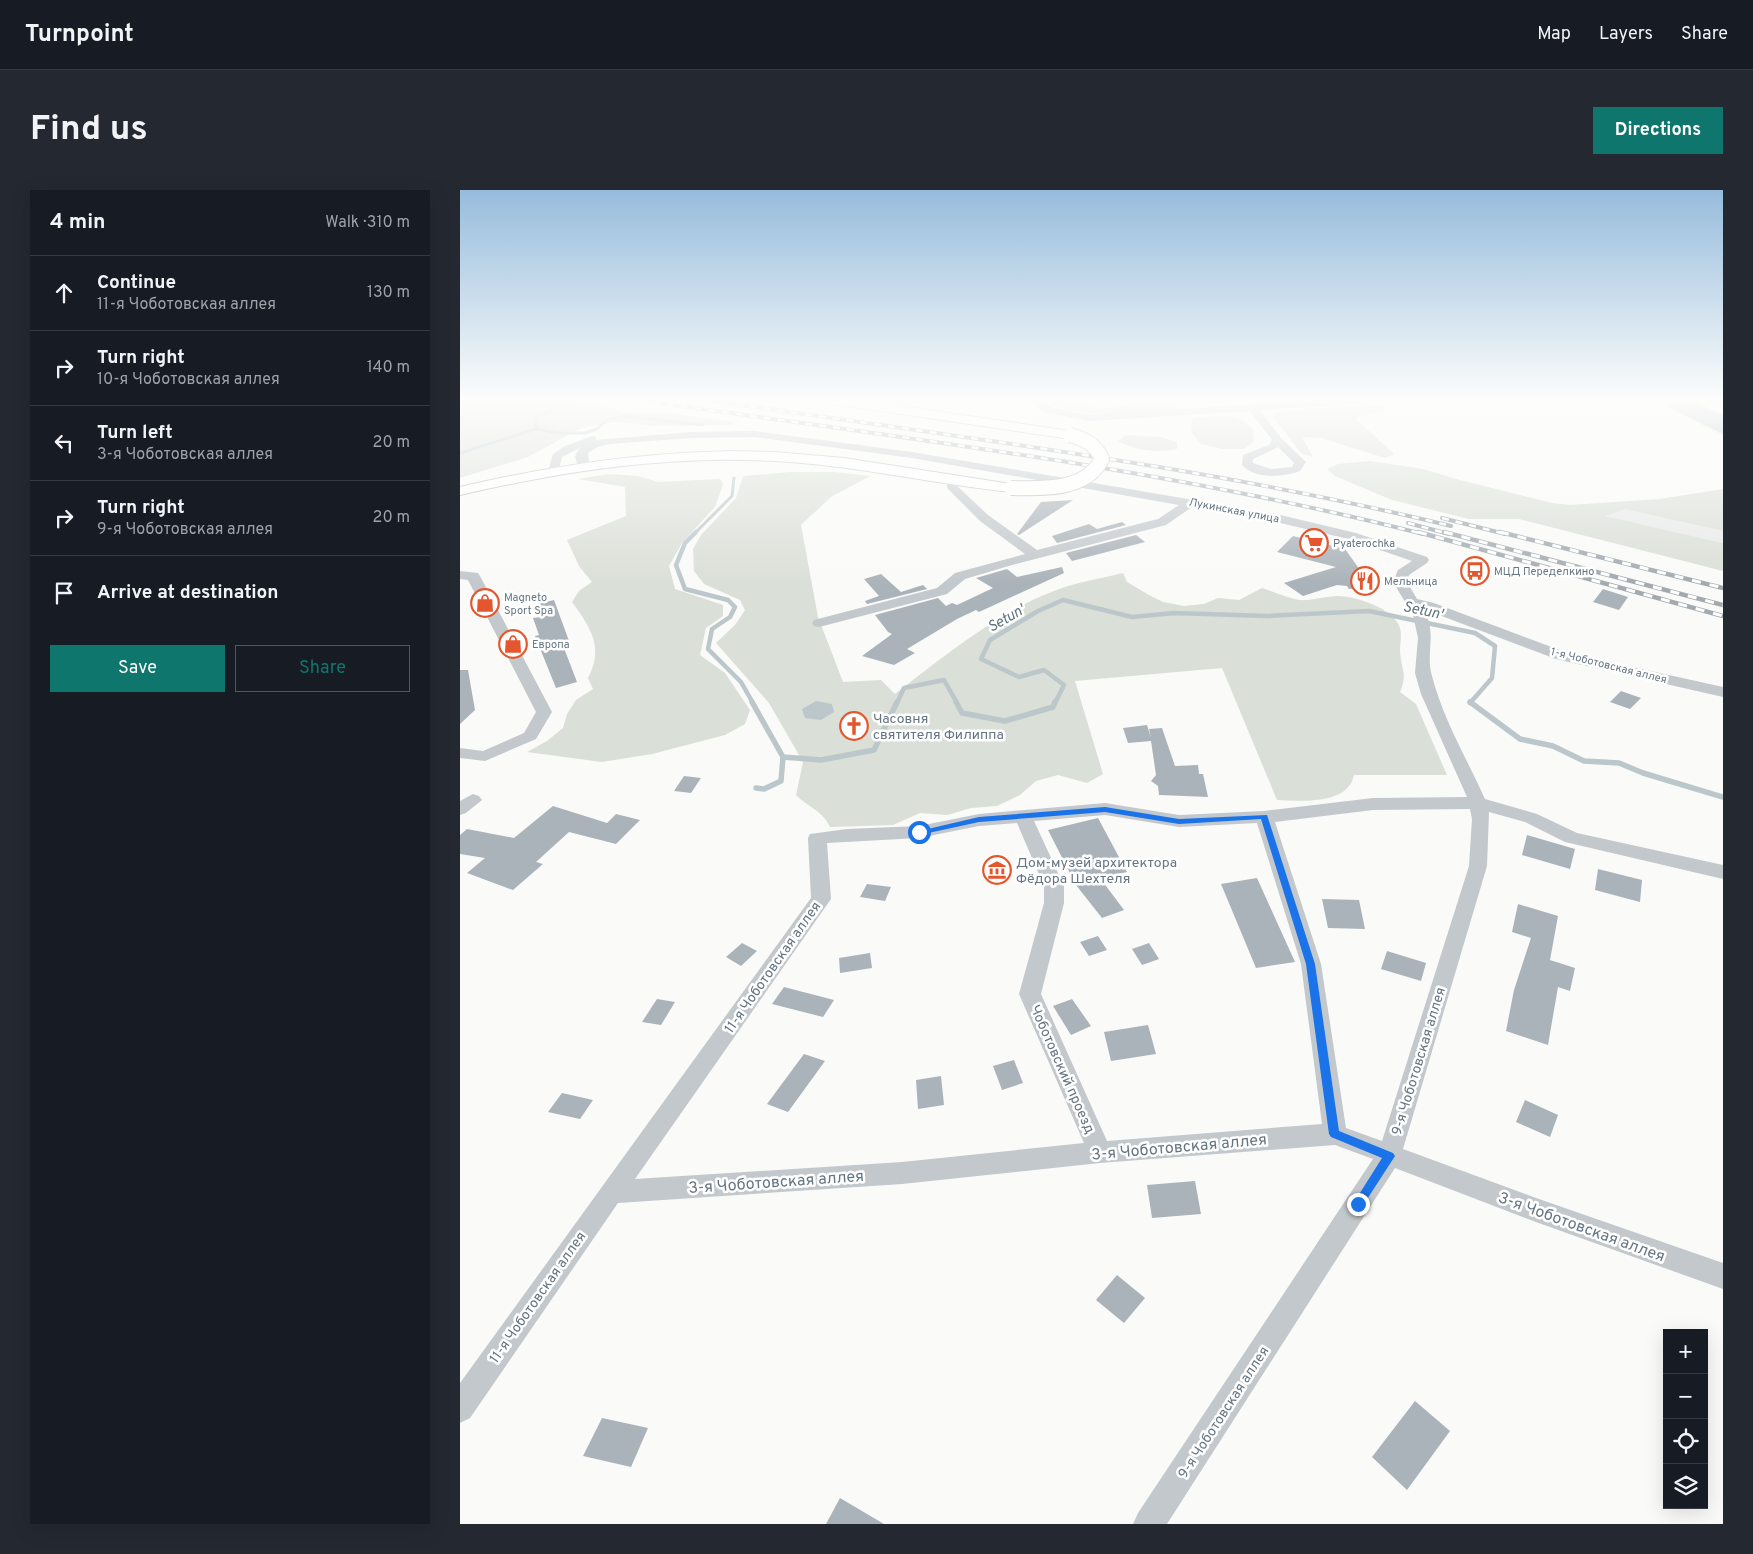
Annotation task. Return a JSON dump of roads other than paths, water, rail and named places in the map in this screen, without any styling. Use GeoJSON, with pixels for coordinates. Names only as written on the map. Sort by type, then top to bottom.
{"type":"FeatureCollection","features":[{"type":"Feature","properties":{"kind":"main road"},"geometry":{"type":"LineString","coordinates":[[460,491],[554,471],[643,460]]}},
{"type":"Feature","properties":{"kind":"main road"},"geometry":{"type":"LineString","coordinates":[[821,460],[1011,488],[1038,489],[1063,485],[1087,477],[1098,469],[1101,460]]}},
{"type":"Feature","properties":{"kind":"street","name":"Лукинская улица"},"geometry":{"type":"LineString","coordinates":[[554,471],[556,460]]}},
{"type":"Feature","properties":{"kind":"street","name":"Лукинская улица"},"geometry":{"type":"LineString","coordinates":[[583,460],[584,467]]}},
{"type":"Feature","properties":{"kind":"street","name":"Лукинская улица"},"geometry":{"type":"LineString","coordinates":[[948,460],[1191,502],[1310,526],[1352,536],[1422,560]]}},
{"type":"Feature","properties":{"kind":"street"},"geometry":{"type":"LineString","coordinates":[[951,486],[984,518],[1036,555]]}},
{"type":"Feature","properties":{"kind":"street"},"geometry":{"type":"LineString","coordinates":[[819,623],[942,591],[960,576],[1162,522],[1191,502]]}},
{"type":"Feature","properties":{"kind":"street","name":"9-я Чоботовская аллея"},"geometry":{"type":"LineString","coordinates":[[1150,1524],[1389,1156],[1478,866],[1481,819],[1478,803],[1429,694],[1423,673],[1425,638],[1420,615],[1402,589],[1400,577],[1406,570],[1422,560]]}},
{"type":"Feature","properties":{"kind":"street"},"geometry":{"type":"LineString","coordinates":[[460,575],[472,576],[544,712],[530,736],[485,756],[460,753]]}},
{"type":"Feature","properties":{"kind":"street","name":"1-я Чоботовская аллея"},"geometry":{"type":"LineString","coordinates":[[1411,602],[1430,606],[1561,656],[1723,692]]}},
{"type":"Feature","properties":{"kind":"street","name":"11-я Чоботовская аллея"},"geometry":{"type":"LineString","coordinates":[[460,1408],[611,1192],[821,899],[817,838],[919,832],[979,820],[1105,809],[1179,821],[1264,817],[1372,804],[1478,803],[1531,818],[1572,838],[1723,872]]}},
{"type":"Feature","properties":{"kind":"street","name":"Чоботовский проезд"},"geometry":{"type":"LineString","coordinates":[[1023,816],[1054,886],[1054,903],[1030,994],[1100,1152]]}},
{"type":"Feature","properties":{"kind":"street"},"geometry":{"type":"LineString","coordinates":[[1264,817],[1311,964],[1335,1134]]}},
{"type":"Feature","properties":{"kind":"street","name":"3-я Чоботовская аллея"},"geometry":{"type":"LineString","coordinates":[[611,1192],[902,1173],[1100,1152],[1335,1134],[1389,1156],[1723,1276]]}},
{"type":"Feature","properties":{"kind":"waterway","name":"Setun'"},"geometry":{"type":"LineString","coordinates":[[734,478],[732,496],[685,543],[676,565],[685,589],[728,600],[735,607],[730,617],[712,629],[708,649],[741,682],[753,703]]}},
{"type":"Feature","properties":{"kind":"waterway","name":"Setun'"},"geometry":{"type":"LineString","coordinates":[[1055,703],[1064,685],[1044,670],[1019,677],[981,659],[990,640],[1038,611],[1063,600],[1132,617],[1174,613],[1267,616],[1369,611],[1475,633],[1495,646],[1492,678],[1471,702]]}},
{"type":"Feature","properties":{"kind":"waterway","name":"Setun'"},"geometry":{"type":"LineString","coordinates":[[897,703],[904,688],[944,680],[957,703]]}},
{"type":"Feature","properties":{"kind":"waterway","name":"Setun'"},"geometry":{"type":"LineString","coordinates":[[752,702],[783,757]]}},
{"type":"Feature","properties":{"kind":"waterway","name":"Setun'"},"geometry":{"type":"LineString","coordinates":[[783,757],[821,760],[874,750],[897,702]]}},
{"type":"Feature","properties":{"kind":"waterway","name":"Setun'"},"geometry":{"type":"LineString","coordinates":[[956,702],[962,713],[1005,721],[1053,707],[1055,702]]}},
{"type":"Feature","properties":{"kind":"waterway","name":"Setun'"},"geometry":{"type":"LineString","coordinates":[[1471,702],[1520,739],[1553,746],[1584,761],[1619,763],[1643,773],[1723,797]]}},
{"type":"Feature","properties":{"kind":"waterway"},"geometry":{"type":"LineString","coordinates":[[756,788],[764,789],[781,781],[783,757]]}},
{"type":"Feature","properties":{"kind":"railway"},"geometry":{"type":"LineString","coordinates":[[1053,460],[1225,490],[1423,534]]}},
{"type":"Feature","properties":{"kind":"railway"},"geometry":{"type":"LineString","coordinates":[[1117,460],[1263,486],[1451,526]]}},
{"type":"Feature","properties":{"kind":"railway"},"geometry":{"type":"LineString","coordinates":[[1442,518],[1505,534]]}},
{"type":"Feature","properties":{"kind":"railway"},"geometry":{"type":"LineString","coordinates":[[1408,523],[1449,534]]}},
{"type":"Feature","properties":{"kind":"railway"},"geometry":{"type":"LineString","coordinates":[[1418,532],[1723,616]]}},
{"type":"Feature","properties":{"kind":"railway"},"geometry":{"type":"LineString","coordinates":[[1444,532],[1723,605]]}},
{"type":"Feature","properties":{"kind":"railway"},"geometry":{"type":"LineString","coordinates":[[1500,532],[1723,588]]}},
{"type":"Feature","properties":{"kind":"place","name":"Pyaterochka"},"geometry":{"type":"Point","coordinates":[1314,543]}},
{"type":"Feature","properties":{"kind":"place","name":"МЦД Переделкино"},"geometry":{"type":"Point","coordinates":[1475,571]}},
{"type":"Feature","properties":{"kind":"place","name":"Мельница"},"geometry":{"type":"Point","coordinates":[1365,581]}},
{"type":"Feature","properties":{"kind":"place","name":"Magneto Sport Spa"},"geometry":{"type":"Point","coordinates":[485,603]}},
{"type":"Feature","properties":{"kind":"place","name":"Европа"},"geometry":{"type":"Point","coordinates":[513,644]}},
{"type":"Feature","properties":{"kind":"place","name":"Часовня святителя Филиппа"},"geometry":{"type":"Point","coordinates":[854,726]}},
{"type":"Feature","properties":{"kind":"place","name":"Дом-музей архитектора Фёдора Шехтеля"},"geometry":{"type":"Point","coordinates":[997,870]}}]}
